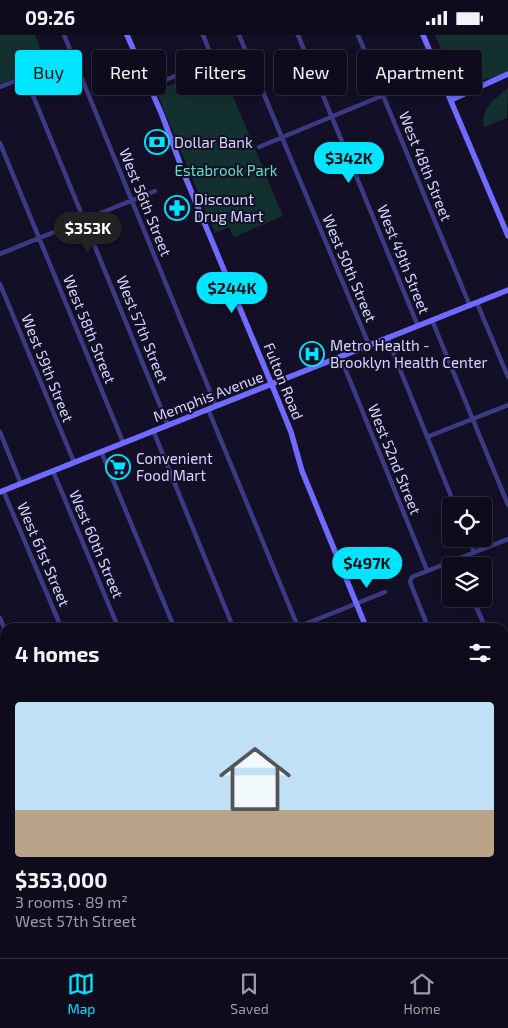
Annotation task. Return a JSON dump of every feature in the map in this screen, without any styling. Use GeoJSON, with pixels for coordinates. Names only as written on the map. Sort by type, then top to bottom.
{"type":"FeatureCollection","features":[{"type":"Feature","properties":{"kind":"main road","name":"Fulton Road"},"geometry":{"type":"LineString","coordinates":[[126,35],[133,50]]}},
{"type":"Feature","properties":{"kind":"main road"},"geometry":{"type":"LineString","coordinates":[[423,35],[429,50]]}},
{"type":"Feature","properties":{"kind":"main road"},"geometry":{"type":"LineString","coordinates":[[451,100],[508,74]]}},
{"type":"Feature","properties":{"kind":"main road","name":"Fulton Road"},"geometry":{"type":"LineString","coordinates":[[152,95],[272,384],[291,432],[302,471],[364,623]]}},
{"type":"Feature","properties":{"kind":"main road"},"geometry":{"type":"LineString","coordinates":[[449,95],[508,236]]}},
{"type":"Feature","properties":{"kind":"main road","name":"Memphis Avenue"},"geometry":{"type":"LineString","coordinates":[[2,491],[508,290]]}},
{"type":"Feature","properties":{"kind":"street","name":"West 56th Street"},"geometry":{"type":"LineString","coordinates":[[64,35],[70,50]]}},
{"type":"Feature","properties":{"kind":"street"},"geometry":{"type":"LineString","coordinates":[[166,80],[213,59],[203,35]]}},
{"type":"Feature","properties":{"kind":"street","name":"West 50th Street"},"geometry":{"type":"LineString","coordinates":[[239,35],[369,345]]}},
{"type":"Feature","properties":{"kind":"street","name":"West 49th Street"},"geometry":{"type":"LineString","coordinates":[[298,35],[418,326]]}},
{"type":"Feature","properties":{"kind":"street","name":"West 48th Street"},"geometry":{"type":"LineString","coordinates":[[358,35],[365,50]]}},
{"type":"Feature","properties":{"kind":"street","name":"West 56th Street"},"geometry":{"type":"LineString","coordinates":[[82,80],[216,405]]}},
{"type":"Feature","properties":{"kind":"street"},"geometry":{"type":"LineString","coordinates":[[0,87],[15,81]]}},
{"type":"Feature","properties":{"kind":"street","name":"West 57th Street"},"geometry":{"type":"LineString","coordinates":[[32,95],[168,425]]}},
{"type":"Feature","properties":{"kind":"street"},"geometry":{"type":"LineString","coordinates":[[259,147],[382,95]]}},
{"type":"Feature","properties":{"kind":"street","name":"West 48th Street"},"geometry":{"type":"LineString","coordinates":[[384,95],[470,306]]}},
{"type":"Feature","properties":{"kind":"street","name":"West 58th Street"},"geometry":{"type":"LineString","coordinates":[[0,143],[123,442]]}},
{"type":"Feature","properties":{"kind":"street"},"geometry":{"type":"LineString","coordinates":[[0,255],[154,191]]}},
{"type":"Feature","properties":{"kind":"street","name":"West 59th Street"},"geometry":{"type":"LineString","coordinates":[[0,284],[74,462]]}},
{"type":"Feature","properties":{"kind":"street"},"geometry":{"type":"LineString","coordinates":[[477,303],[508,377]]}},
{"type":"Feature","properties":{"kind":"street","name":"West 49th Street"},"geometry":{"type":"LineString","coordinates":[[432,320],[508,505]]}},
{"type":"Feature","properties":{"kind":"street","name":"West 50th Street"},"geometry":{"type":"LineString","coordinates":[[388,337],[451,497]]}},
{"type":"Feature","properties":{"kind":"street","name":"West 52nd Street"},"geometry":{"type":"LineString","coordinates":[[340,356],[427,570]]}},
{"type":"Feature","properties":{"kind":"street"},"geometry":{"type":"LineString","coordinates":[[427,437],[508,405]]}},
{"type":"Feature","properties":{"kind":"street"},"geometry":{"type":"LineString","coordinates":[[208,409],[296,623]]}},
{"type":"Feature","properties":{"kind":"street"},"geometry":{"type":"LineString","coordinates":[[153,431],[231,623]]}},
{"type":"Feature","properties":{"kind":"street"},"geometry":{"type":"LineString","coordinates":[[0,432],[21,483]]}},
{"type":"Feature","properties":{"kind":"street"},"geometry":{"type":"LineString","coordinates":[[101,451],[172,623]]}},
{"type":"Feature","properties":{"kind":"street","name":"West 60th Street"},"geometry":{"type":"LineString","coordinates":[[52,471],[116,623]]}},
{"type":"Feature","properties":{"kind":"street","name":"West 61st Street"},"geometry":{"type":"LineString","coordinates":[[2,491],[59,623]]}},
{"type":"Feature","properties":{"kind":"street"},"geometry":{"type":"LineString","coordinates":[[462,557],[508,540]]}},
{"type":"Feature","properties":{"kind":"street"},"geometry":{"type":"LineString","coordinates":[[472,547],[474,552]]}},
{"type":"Feature","properties":{"kind":"street"},"geometry":{"type":"LineString","coordinates":[[426,623],[410,582],[412,577],[442,564]]}},
{"type":"Feature","properties":{"kind":"street"},"geometry":{"type":"LineString","coordinates":[[308,623],[385,592]]}},
{"type":"Feature","properties":{"kind":"street"},"geometry":{"type":"LineString","coordinates":[[476,607],[483,623]]}},
{"type":"Feature","properties":{"kind":"green space"},"geometry":{"type":"Polygon","coordinates":[[[0,35],[35,35],[41,50],[15,50],[15,78],[0,84],[0,35]]]}},
{"type":"Feature","properties":{"kind":"green space"},"geometry":{"type":"Polygon","coordinates":[[[435,35],[508,35],[508,71],[482,80],[482,50],[441,49],[435,35]]]}},
{"type":"Feature","properties":{"kind":"green space","name":"Estabrook Park"},"geometry":{"type":"Polygon","coordinates":[[[176,83],[176,95],[233,95],[283,216],[234,237],[229,227],[215,233],[158,95],[166,95],[166,87],[176,83]]]}},
{"type":"Feature","properties":{"kind":"green space"},"geometry":{"type":"Polygon","coordinates":[[[508,88],[507,118],[484,127],[483,120],[486,109],[508,88]]]}},
{"type":"Feature","properties":{"kind":"place","name":"Dollar Bank"},"geometry":{"type":"Point","coordinates":[157,142]}},
{"type":"Feature","properties":{"kind":"place","name":"Discount Drug Mart"},"geometry":{"type":"Point","coordinates":[177,208]}},
{"type":"Feature","properties":{"kind":"place","name":"Metro Health - Brooklyn Health Center"},"geometry":{"type":"Point","coordinates":[312,354]}},
{"type":"Feature","properties":{"kind":"place","name":"Convenient Food Mart"},"geometry":{"type":"Point","coordinates":[118,467]}}]}
